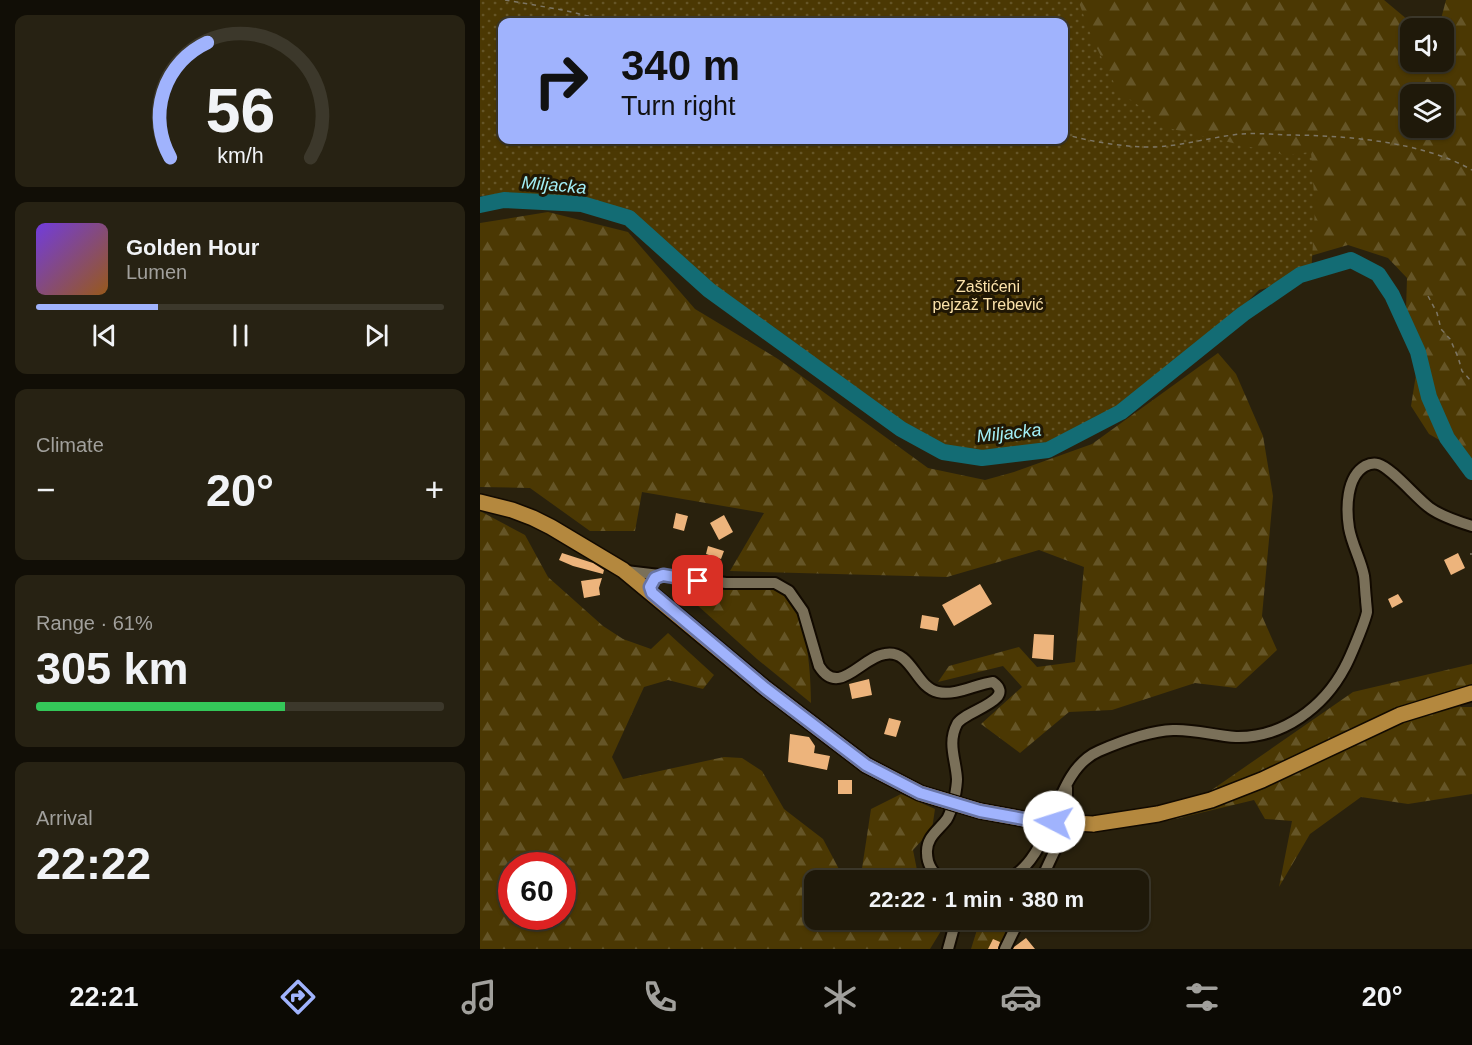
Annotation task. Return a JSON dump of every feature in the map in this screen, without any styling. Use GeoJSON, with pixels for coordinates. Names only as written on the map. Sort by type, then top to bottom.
{"type":"FeatureCollection","features":[{"type":"Feature","properties":{"kind":"main road"},"geometry":{"type":"LineString","coordinates":[[480,502],[533,518],[623,570],[765,688],[866,765],[920,793],[980,811],[1035,821],[1093,824],[1158,814],[1211,800],[1262,780],[1400,715],[1452,697],[1472,693]]}},
{"type":"Feature","properties":{"kind":"street"},"geometry":{"type":"LineString","coordinates":[[1021,870],[1046,835],[1057,804],[1067,785],[1086,759],[1097,752],[1154,732],[1201,731],[1236,737],[1263,734],[1298,721],[1325,697],[1345,667],[1367,612],[1364,575],[1349,530],[1348,520],[1350,484],[1362,468],[1368,465],[1380,465],[1432,509],[1472,526]]}},
{"type":"Feature","properties":{"kind":"street"},"geometry":{"type":"LineString","coordinates":[[623,570],[726,583],[775,583],[782,586],[796,599],[803,610],[819,666],[824,674],[832,678],[850,674],[866,662],[884,654],[892,654],[908,662],[924,684],[937,692],[993,682],[998,686],[1000,692],[994,702],[967,714],[957,723],[951,745],[957,780],[954,800],[949,817],[931,836],[927,846],[931,870]]}},
{"type":"Feature","properties":{"kind":"street"},"geometry":{"type":"LineString","coordinates":[[652,593],[650,587],[652,582],[663,575]]}},
{"type":"Feature","properties":{"kind":"street"},"geometry":{"type":"LineString","coordinates":[[1046,870],[1064,833],[1067,785]]}},
{"type":"Feature","properties":{"kind":"street"},"geometry":{"type":"LineString","coordinates":[[948,949],[953,930]]}},
{"type":"Feature","properties":{"kind":"street"},"geometry":{"type":"LineString","coordinates":[[1005,949],[1014,930]]}},
{"type":"Feature","properties":{"kind":"path"},"geometry":{"type":"LineString","coordinates":[[505,0],[596,18]]}},
{"type":"Feature","properties":{"kind":"path"},"geometry":{"type":"LineString","coordinates":[[1068,135],[1123,145],[1165,147],[1242,134],[1371,139],[1421,150],[1472,170]]}},
{"type":"Feature","properties":{"kind":"path"},"geometry":{"type":"LineString","coordinates":[[1428,297],[1437,313],[1441,329],[1450,339],[1462,371],[1472,382]]}},
{"type":"Feature","properties":{"kind":"green space"},"geometry":{"type":"Polygon","coordinates":[[[480,0],[1384,0],[1406,18],[1400,18],[1400,72],[1454,72],[1454,18],[1441,18],[1446,0],[1472,0],[1472,459],[1429,434],[1411,406],[1417,368],[1406,310],[1407,278],[1388,258],[1348,245],[1300,259],[627,212],[578,194],[480,195],[480,0]]]}},
{"type":"Feature","properties":{"kind":"green space","name":"Zaštićeni pejzaž Trebević"},"geometry":{"type":"Polygon","coordinates":[[[480,0],[1078,0],[1092,38],[1118,91],[1172,129],[1285,155],[1311,152],[1315,209],[1311,276],[1259,290],[1202,348],[1121,412],[1070,440],[974,462],[944,445],[898,433],[749,317],[700,292],[645,230],[603,213],[504,195],[480,196],[480,0]]]}},
{"type":"Feature","properties":{"kind":"green space"},"geometry":{"type":"Polygon","coordinates":[[[548,212],[628,232],[695,309],[778,359],[928,468],[985,480],[1092,444],[1218,353],[1236,374],[1263,436],[1273,496],[1262,616],[1277,650],[1236,688],[1195,683],[1112,710],[1069,712],[1020,753],[981,724],[1022,687],[1003,666],[938,682],[949,666],[1019,647],[1037,667],[1075,662],[1084,567],[1039,550],[947,577],[730,571],[764,513],[642,492],[635,531],[590,531],[530,488],[480,487],[480,223],[548,212]]]}},
{"type":"Feature","properties":{"kind":"green space"},"geometry":{"type":"Polygon","coordinates":[[[480,511],[525,535],[548,577],[603,626],[623,639],[651,649],[668,633],[714,675],[703,689],[668,680],[644,687],[612,757],[623,779],[724,757],[742,758],[762,771],[784,809],[823,839],[839,870],[804,870],[804,930],[942,930],[930,949],[480,949],[480,511]]]}},
{"type":"Feature","properties":{"kind":"green space"},"geometry":{"type":"Polygon","coordinates":[[[777,585],[795,609],[803,629],[811,703],[757,659],[676,586],[777,585]]]}},
{"type":"Feature","properties":{"kind":"green space"},"geometry":{"type":"Polygon","coordinates":[[[1472,664],[1472,690],[1460,707],[1472,707],[1472,794],[1408,804],[1361,797],[1310,834],[1279,887],[1292,821],[1265,819],[1254,800],[1167,821],[1353,692],[1472,664]]]}},
{"type":"Feature","properties":{"kind":"green space"},"geometry":{"type":"Polygon","coordinates":[[[901,794],[935,809],[932,829],[913,850],[917,870],[862,870],[871,809],[901,794]]]}},
{"type":"Feature","properties":{"kind":"green space"},"geometry":{"type":"Polygon","coordinates":[[[977,930],[1008,930],[1001,949],[971,949],[977,930]]]}},
{"type":"Feature","properties":{"kind":"building"},"geometry":{"type":"Polygon","coordinates":[[[676,513],[688,516],[684,531],[673,528],[676,513]]]}},
{"type":"Feature","properties":{"kind":"building"},"geometry":{"type":"Polygon","coordinates":[[[724,515],[733,532],[719,540],[710,523],[724,515]]]}},
{"type":"Feature","properties":{"kind":"building"},"geometry":{"type":"Polygon","coordinates":[[[708,546],[724,551],[721,559],[706,554],[708,546]]]}},
{"type":"Feature","properties":{"kind":"building"},"geometry":{"type":"Polygon","coordinates":[[[562,553],[593,563],[604,570],[603,574],[559,560],[562,553]]]}},
{"type":"Feature","properties":{"kind":"building"},"geometry":{"type":"Polygon","coordinates":[[[1458,553],[1465,568],[1451,575],[1444,560],[1458,553]]]}},
{"type":"Feature","properties":{"kind":"building"},"geometry":{"type":"Polygon","coordinates":[[[602,578],[599,588],[600,595],[584,598],[581,581],[602,578]]]}},
{"type":"Feature","properties":{"kind":"building"},"geometry":{"type":"Polygon","coordinates":[[[980,584],[992,604],[954,626],[942,605],[980,584]]]}},
{"type":"Feature","properties":{"kind":"building"},"geometry":{"type":"Polygon","coordinates":[[[1398,594],[1403,602],[1392,608],[1388,599],[1398,594]]]}},
{"type":"Feature","properties":{"kind":"building"},"geometry":{"type":"Polygon","coordinates":[[[922,615],[939,618],[937,631],[920,628],[922,615]]]}},
{"type":"Feature","properties":{"kind":"building"},"geometry":{"type":"Polygon","coordinates":[[[1034,634],[1054,635],[1053,660],[1032,658],[1034,634]]]}},
{"type":"Feature","properties":{"kind":"building"},"geometry":{"type":"Polygon","coordinates":[[[869,679],[872,695],[852,699],[849,684],[869,679]]]}},
{"type":"Feature","properties":{"kind":"building"},"geometry":{"type":"Polygon","coordinates":[[[889,718],[901,721],[896,737],[884,734],[889,718]]]}},
{"type":"Feature","properties":{"kind":"building"},"geometry":{"type":"Polygon","coordinates":[[[790,734],[809,737],[815,746],[814,753],[830,756],[827,770],[788,762],[790,734]]]}},
{"type":"Feature","properties":{"kind":"building"},"geometry":{"type":"Polygon","coordinates":[[[838,780],[852,780],[852,794],[838,794],[838,780]]]}},
{"type":"Feature","properties":{"kind":"building"},"geometry":{"type":"Polygon","coordinates":[[[1026,938],[1035,949],[1013,949],[1014,947],[1026,938]]]}},
{"type":"Feature","properties":{"kind":"building"},"geometry":{"type":"Polygon","coordinates":[[[993,939],[1000,942],[998,949],[988,949],[993,939]]]}},
{"type":"Feature","properties":{"kind":"waterway","name":"Miljacka"},"geometry":{"type":"LineString","coordinates":[[480,205],[504,200],[582,204],[629,218],[709,290],[901,429],[943,452],[982,458],[1048,450],[1121,412],[1243,314],[1300,275],[1351,260],[1378,274],[1392,295],[1418,352],[1429,397],[1447,438],[1472,472]]}},
{"type":"Feature","properties":{"kind":"route"},"geometry":{"type":"LineString","coordinates":[[698,581],[663,575],[655,578],[650,587],[652,593],[765,688],[866,765],[920,793],[980,811],[1035,821],[1054,822]]}}]}
